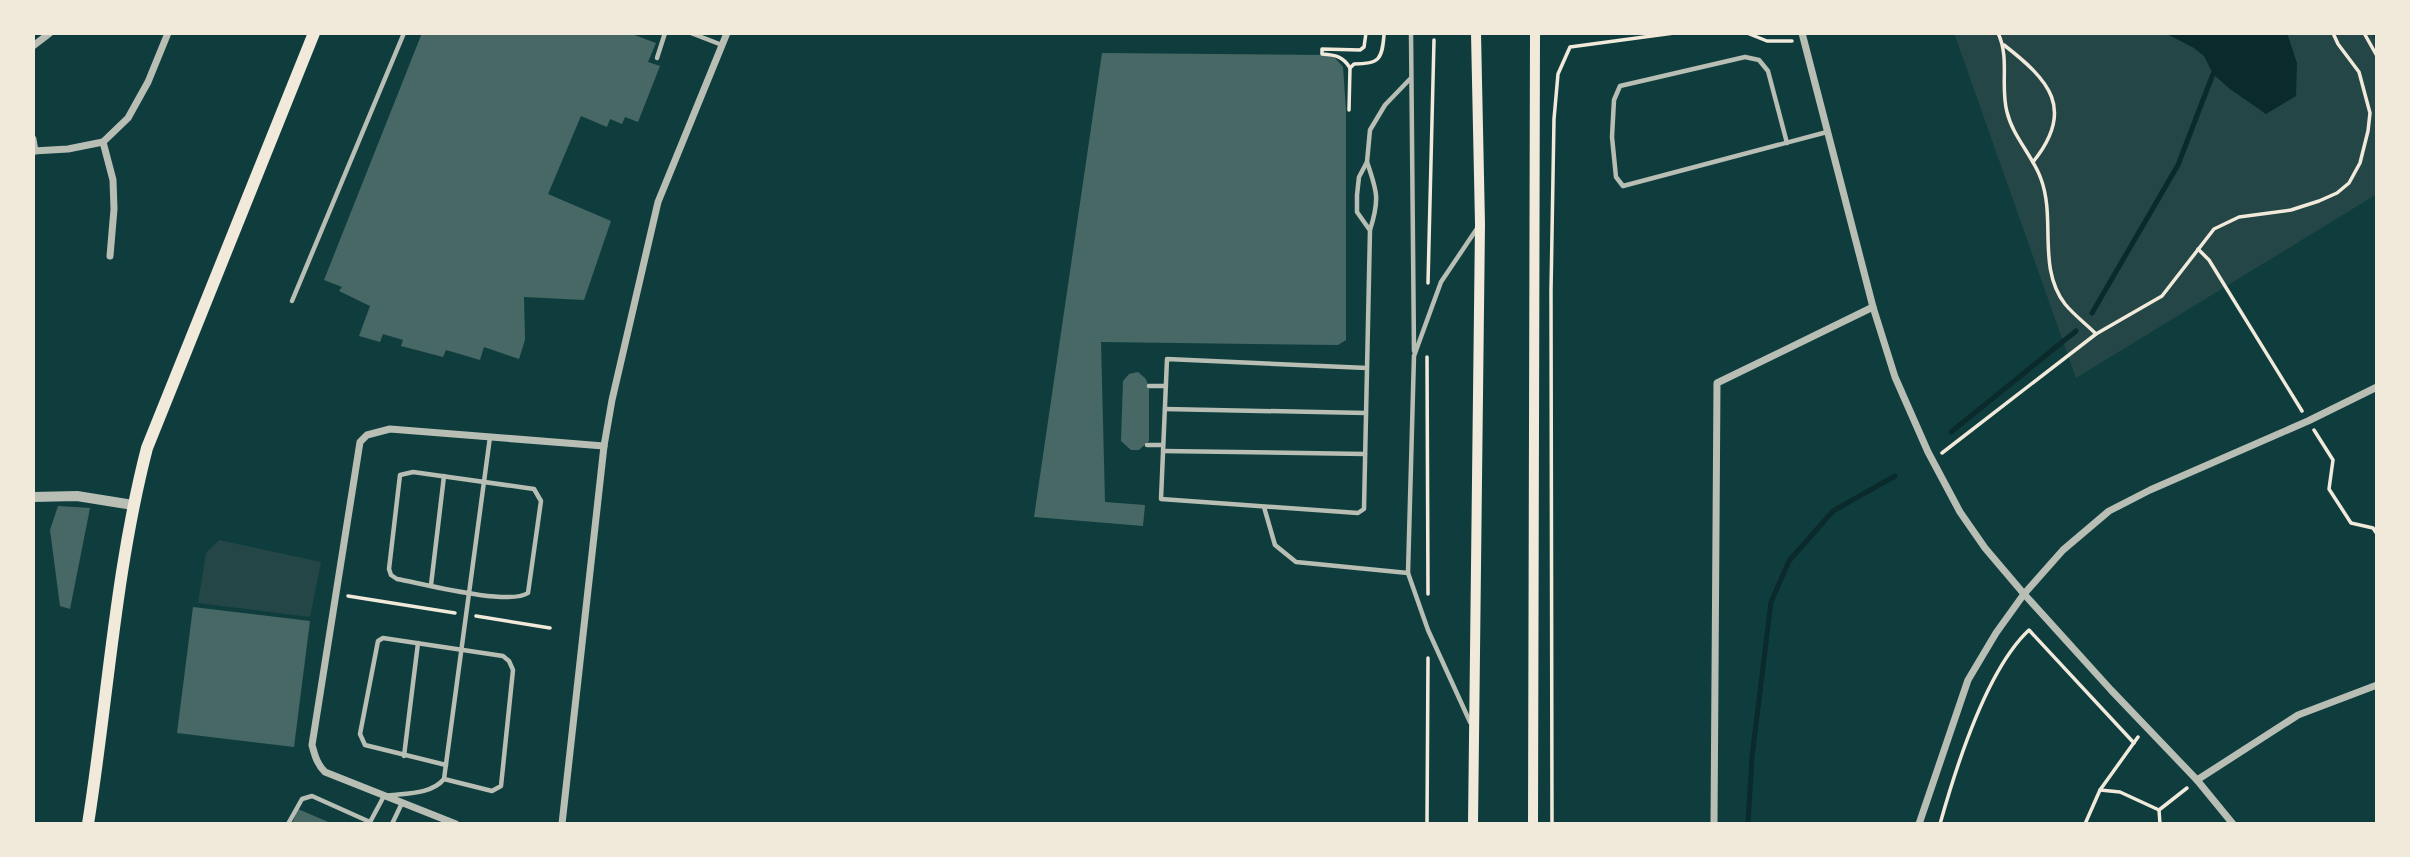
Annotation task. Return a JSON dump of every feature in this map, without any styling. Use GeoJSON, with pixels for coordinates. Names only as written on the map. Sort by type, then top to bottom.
{"type":"FeatureCollection","features":[{"type":"Feature","properties":{"kind":"main road"},"geometry":{"type":"LineString","coordinates":[[88,824],[121,575],[133,505],[147,449],[314,33]]}},
{"type":"Feature","properties":{"kind":"main road"},"geometry":{"type":"LineString","coordinates":[[1473,824],[1480,224],[1476,33]]}},
{"type":"Feature","properties":{"kind":"main road"},"geometry":{"type":"LineString","coordinates":[[1533,824],[1535,33]]}},
{"type":"Feature","properties":{"kind":"street"},"geometry":{"type":"LineString","coordinates":[[33,46],[50,33]]}},
{"type":"Feature","properties":{"kind":"street"},"geometry":{"type":"LineString","coordinates":[[33,139],[34,151],[68,149],[103,142],[128,117],[148,82],[167,33]]}},
{"type":"Feature","properties":{"kind":"street"},"geometry":{"type":"LineString","coordinates":[[562,824],[604,446],[612,400],[658,202],[727,33]]}},
{"type":"Feature","properties":{"kind":"street"},"geometry":{"type":"LineString","coordinates":[[1802,36],[1873,307],[1895,377],[1932,460],[1960,512],[1985,548],[2024,594],[2197,780],[2232,824]]}},
{"type":"Feature","properties":{"kind":"street"},"geometry":{"type":"LineString","coordinates":[[103,142],[113,180],[114,209],[110,256]]}},
{"type":"Feature","properties":{"kind":"street"},"geometry":{"type":"LineString","coordinates":[[1714,824],[1717,383],[1873,307]]}},
{"type":"Feature","properties":{"kind":"street"},"geometry":{"type":"LineString","coordinates":[[1919,824],[1968,680],[1996,632],[2024,594],[2063,550],[2109,511],[2377,387]]}},
{"type":"Feature","properties":{"kind":"street"},"geometry":{"type":"LineString","coordinates":[[456,824],[445,822],[325,772],[317,765],[312,745],[360,442],[367,435],[390,429],[604,446]]}},
{"type":"Feature","properties":{"kind":"street"},"geometry":{"type":"LineString","coordinates":[[33,497],[77,496],[133,505]]}},
{"type":"Feature","properties":{"kind":"street"},"geometry":{"type":"LineString","coordinates":[[2197,780],[2298,715],[2377,685]]}},
{"type":"Feature","properties":{"kind":"lane"},"geometry":{"type":"LineString","coordinates":[[292,301],[404,33]]}},
{"type":"Feature","properties":{"kind":"lane"},"geometry":{"type":"LineString","coordinates":[[657,58],[665,33]]}},
{"type":"Feature","properties":{"kind":"lane"},"geometry":{"type":"LineString","coordinates":[[691,33],[722,45]]}},
{"type":"Feature","properties":{"kind":"lane"},"geometry":{"type":"LineString","coordinates":[[1411,33],[1415,356],[1408,573],[1429,630],[1475,732]]}},
{"type":"Feature","properties":{"kind":"lane"},"geometry":{"type":"LineString","coordinates":[[1787,143],[1768,71],[1759,60],[1745,57],[1620,86],[1614,100],[1612,137],[1616,177],[1623,186],[1787,143],[1827,132]]}},
{"type":"Feature","properties":{"kind":"lane"},"geometry":{"type":"LineString","coordinates":[[1370,230],[1357,212],[1359,177],[1367,162],[1370,130],[1385,105],[1410,79]]}},
{"type":"Feature","properties":{"kind":"lane"},"geometry":{"type":"LineString","coordinates":[[1367,162],[1377,189],[1376,211],[1370,230],[1364,509],[1358,513],[1161,499],[1167,359],[1367,368]]}},
{"type":"Feature","properties":{"kind":"lane"},"geometry":{"type":"LineString","coordinates":[[1415,356],[1441,282],[1480,224]]}},
{"type":"Feature","properties":{"kind":"lane"},"geometry":{"type":"LineString","coordinates":[[1149,386],[1166,386]]}},
{"type":"Feature","properties":{"kind":"lane"},"geometry":{"type":"LineString","coordinates":[[1165,409],[1366,413]]}},
{"type":"Feature","properties":{"kind":"lane"},"geometry":{"type":"LineString","coordinates":[[288,824],[302,799],[312,796],[370,823],[384,796],[429,789],[444,779],[490,436]]}},
{"type":"Feature","properties":{"kind":"lane"},"geometry":{"type":"LineString","coordinates":[[1147,445],[1163,448],[1366,454]]}},
{"type":"Feature","properties":{"kind":"lane"},"geometry":{"type":"LineString","coordinates":[[412,472],[484,481],[534,489],[541,501],[528,593],[515,598],[470,593],[397,579],[391,575],[389,569],[400,475],[412,472]]}},
{"type":"Feature","properties":{"kind":"lane"},"geometry":{"type":"LineString","coordinates":[[430,585],[444,476]]}},
{"type":"Feature","properties":{"kind":"lane"},"geometry":{"type":"LineString","coordinates":[[1264,506],[1275,545],[1296,562],[1408,573]]}},
{"type":"Feature","properties":{"kind":"lane"},"geometry":{"type":"LineString","coordinates":[[444,779],[492,791],[501,786],[513,670],[509,661],[503,656],[462,649],[383,638],[378,640],[360,734],[365,745],[446,765]]}},
{"type":"Feature","properties":{"kind":"lane"},"geometry":{"type":"LineString","coordinates":[[404,755],[418,643]]}},
{"type":"Feature","properties":{"kind":"lane"},"geometry":{"type":"LineString","coordinates":[[392,824],[402,803]]}},
{"type":"Feature","properties":{"kind":"path"},"geometry":{"type":"LineString","coordinates":[[1350,68],[1339,57],[1322,54],[1322,49],[1360,50],[1364,47],[1366,33]]}},
{"type":"Feature","properties":{"kind":"path"},"geometry":{"type":"LineString","coordinates":[[1552,824],[1551,291],[1554,119],[1559,74],[1570,47],[1674,33]]}},
{"type":"Feature","properties":{"kind":"path"},"geometry":{"type":"LineString","coordinates":[[1747,33],[1777,42],[1802,36]]}},
{"type":"Feature","properties":{"kind":"path"},"geometry":{"type":"LineString","coordinates":[[1998,33],[2004,45],[2006,111],[2013,129],[2034,162],[2046,197],[2051,276],[2065,304],[2096,334]]}},
{"type":"Feature","properties":{"kind":"path"},"geometry":{"type":"LineString","coordinates":[[1932,460],[2096,334],[2162,296],[2214,229],[2239,217],[2291,209],[2319,201],[2337,193],[2349,183],[2360,163],[2370,113],[2359,72],[2333,33]]}},
{"type":"Feature","properties":{"kind":"path"},"geometry":{"type":"LineString","coordinates":[[2364,33],[2377,56]]}},
{"type":"Feature","properties":{"kind":"path"},"geometry":{"type":"LineString","coordinates":[[1349,110],[1350,68],[1354,64],[1371,64],[1378,60],[1384,35]]}},
{"type":"Feature","properties":{"kind":"path"},"geometry":{"type":"LineString","coordinates":[[1427,295],[1434,40]]}},
{"type":"Feature","properties":{"kind":"path"},"geometry":{"type":"LineString","coordinates":[[2004,45],[2033,68],[2045,83],[2052,98],[2055,117],[2052,131],[2047,146],[2034,162]]}},
{"type":"Feature","properties":{"kind":"path"},"geometry":{"type":"LineString","coordinates":[[2198,249],[2209,260],[2333,460],[2329,489],[2351,523],[2373,528],[2377,534]]}},
{"type":"Feature","properties":{"kind":"path"},"geometry":{"type":"LineString","coordinates":[[1427,350],[1428,602]]}},
{"type":"Feature","properties":{"kind":"path"},"geometry":{"type":"LineString","coordinates":[[336,594],[550,628]]}},
{"type":"Feature","properties":{"kind":"path"},"geometry":{"type":"LineString","coordinates":[[1940,824],[1970,732],[2004,661],[2015,644],[2029,630],[2134,743]]}},
{"type":"Feature","properties":{"kind":"path"},"geometry":{"type":"LineString","coordinates":[[1427,824],[1428,658]]}},
{"type":"Feature","properties":{"kind":"path"},"geometry":{"type":"LineString","coordinates":[[2085,824],[2100,790],[2146,727]]}},
{"type":"Feature","properties":{"kind":"path"},"geometry":{"type":"LineString","coordinates":[[2159,810],[2197,780]]}},
{"type":"Feature","properties":{"kind":"path"},"geometry":{"type":"LineString","coordinates":[[2100,790],[2120,792],[2159,810]]}},
{"type":"Feature","properties":{"kind":"path"},"geometry":{"type":"LineString","coordinates":[[2159,810],[2160,824]]}},
{"type":"Feature","properties":{"kind":"shaded area"},"geometry":{"type":"Polygon","coordinates":[[[1954,33],[2371,33],[2377,43],[2377,194],[2076,378],[1954,33]]]}},
{"type":"Feature","properties":{"kind":"shaded area"},"geometry":{"type":"Polygon","coordinates":[[[2165,33],[2287,33],[2297,63],[2296,96],[2266,114],[2213,74],[2204,56],[2165,33]]]}},
{"type":"Feature","properties":{"kind":"shaded area"},"geometry":{"type":"Polygon","coordinates":[[[219,540],[321,562],[310,617],[198,603],[206,553],[219,540]]]}},
{"type":"Feature","properties":{"kind":"building"},"geometry":{"type":"Polygon","coordinates":[[[422,33],[629,33],[656,43],[648,62],[660,66],[638,122],[625,117],[622,124],[610,119],[607,127],[581,116],[548,194],[611,221],[584,300],[524,297],[525,340],[519,359],[484,347],[480,360],[446,350],[443,357],[401,346],[403,340],[383,334],[380,342],[359,336],[370,306],[339,291],[342,287],[324,280],[422,33]]]}},
{"type":"Feature","properties":{"kind":"building"},"geometry":{"type":"Polygon","coordinates":[[[1102,53],[1327,55],[1335,58],[1343,67],[1346,110],[1346,340],[1338,345],[1101,342],[1105,502],[1145,505],[1143,526],[1034,517],[1102,53]]]}},
{"type":"Feature","properties":{"kind":"building"},"geometry":{"type":"Polygon","coordinates":[[[1138,372],[1149,386],[1149,441],[1139,450],[1131,450],[1121,441],[1123,381],[1129,374],[1138,372]]]}},
{"type":"Feature","properties":{"kind":"building"},"geometry":{"type":"Polygon","coordinates":[[[58,506],[90,508],[70,609],[60,606],[50,530],[58,506]]]}},
{"type":"Feature","properties":{"kind":"building"},"geometry":{"type":"Polygon","coordinates":[[[193,607],[310,621],[294,747],[177,733],[193,607]]]}},
{"type":"Feature","properties":{"kind":"building"},"geometry":{"type":"Polygon","coordinates":[[[298,809],[333,824],[292,824],[298,809]]]}},
{"type":"Feature","properties":{"kind":"waterway"},"geometry":{"type":"LineString","coordinates":[[2092,313],[2178,165],[2213,74]]}},
{"type":"Feature","properties":{"kind":"waterway"},"geometry":{"type":"LineString","coordinates":[[1951,432],[2076,331]]}},
{"type":"Feature","properties":{"kind":"waterway"},"geometry":{"type":"LineString","coordinates":[[1748,824],[1752,757],[1771,602],[1789,561],[1833,511],[1895,476]]}}]}
